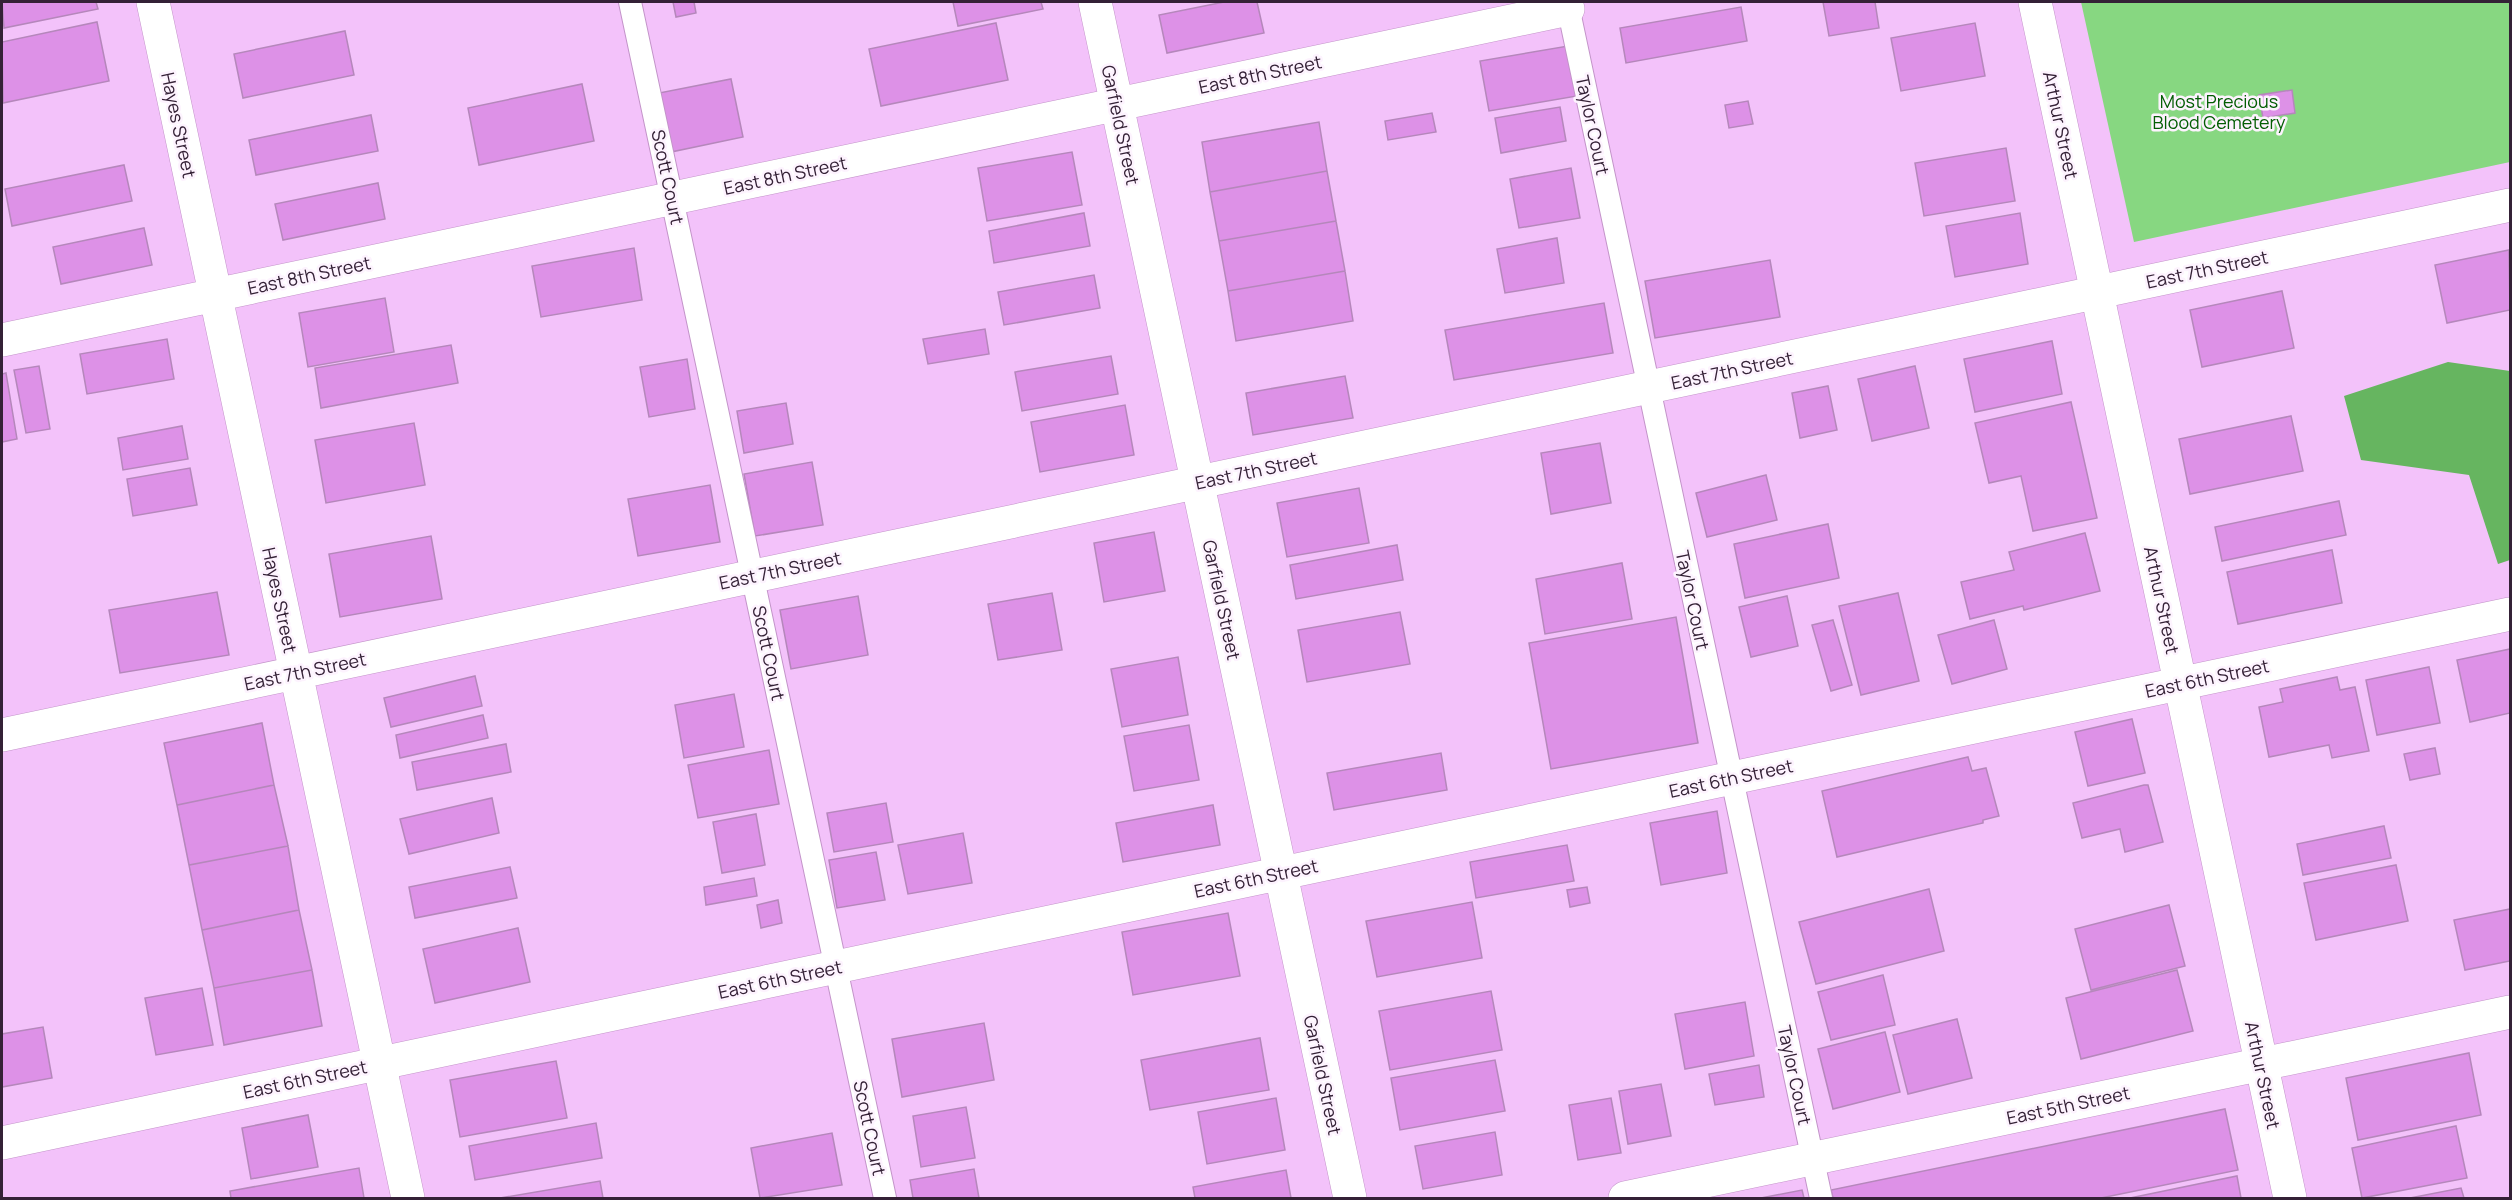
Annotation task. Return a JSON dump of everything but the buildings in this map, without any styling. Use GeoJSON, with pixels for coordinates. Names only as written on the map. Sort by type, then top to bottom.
{"type":"FeatureCollection","features":[{"type":"Feature","properties":{"kind":"street","name":"Hayes Street"},"geometry":{"type":"LineString","coordinates":[[153,2],[408,1198]]}},
{"type":"Feature","properties":{"kind":"street","name":"Garfield Street"},"geometry":{"type":"LineString","coordinates":[[1095,2],[1350,1198]]}},
{"type":"Feature","properties":{"kind":"street","name":"Arthur Street"},"geometry":{"type":"LineString","coordinates":[[2035,2],[2290,1198]]}},
{"type":"Feature","properties":{"kind":"street","name":"East 8th Street"},"geometry":{"type":"LineString","coordinates":[[2,340],[1117,105],[1567,5]]}},
{"type":"Feature","properties":{"kind":"street","name":"East 7th Street"},"geometry":{"type":"LineString","coordinates":[[2,735],[2511,205]]}},
{"type":"Feature","properties":{"kind":"street","name":"East 6th Street"},"geometry":{"type":"LineString","coordinates":[[2,1143],[2511,614]]}},
{"type":"Feature","properties":{"kind":"street","name":"East 5th Street"},"geometry":{"type":"LineString","coordinates":[[1625,1198],[2511,1012]]}},
{"type":"Feature","properties":{"kind":"lane","name":"Scott Court"},"geometry":{"type":"LineString","coordinates":[[630,2],[885,1198]]}},
{"type":"Feature","properties":{"kind":"lane","name":"Taylor Court"},"geometry":{"type":"LineString","coordinates":[[1567,5],[1821,1198]]}},
{"type":"Feature","properties":{"kind":"green space","name":"Most Precious Blood Cemetery"},"geometry":{"type":"Polygon","coordinates":[[[2081,2],[2510,2],[2510,162],[2134,242],[2081,2]]]}},
{"type":"Feature","properties":{"kind":"green space"},"geometry":{"type":"Polygon","coordinates":[[[2448,362],[2510,371],[2510,560],[2498,564],[2469,475],[2361,460],[2344,396],[2448,362]]]}}]}
